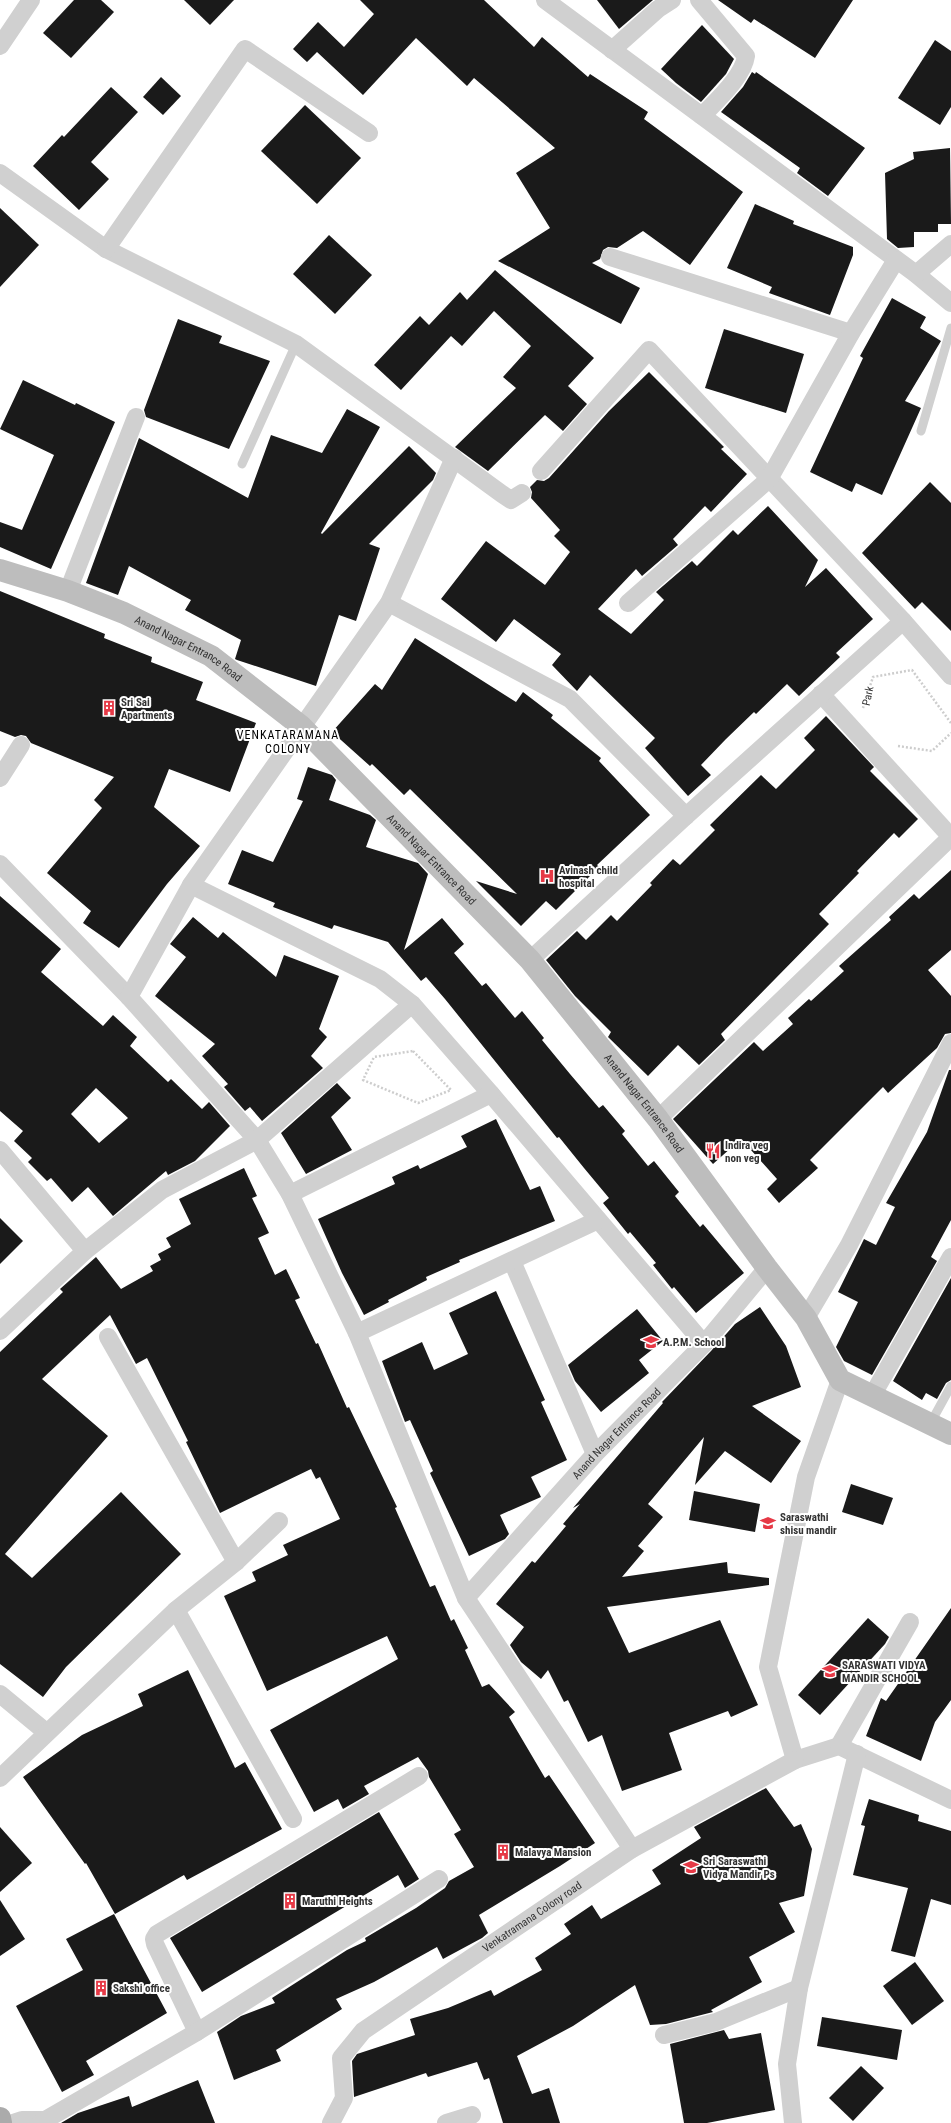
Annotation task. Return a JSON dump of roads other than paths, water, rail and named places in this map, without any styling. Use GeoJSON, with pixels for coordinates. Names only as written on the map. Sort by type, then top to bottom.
{"type":"FeatureCollection","features":[{"type":"Feature","properties":{"kind":"main road"},"geometry":{"type":"LineString","coordinates":[[0,2118],[1,2123]]}},
{"type":"Feature","properties":{"kind":"street"},"geometry":{"type":"LineString","coordinates":[[0,46],[31,0]]}},
{"type":"Feature","properties":{"kind":"street"},"geometry":{"type":"LineString","coordinates":[[545,0],[916,274],[949,300]]}},
{"type":"Feature","properties":{"kind":"street"},"geometry":{"type":"LineString","coordinates":[[612,50],[658,9],[672,0]]}},
{"type":"Feature","properties":{"kind":"street"},"geometry":{"type":"LineString","coordinates":[[699,0],[746,56],[745,66],[702,116]]}},
{"type":"Feature","properties":{"kind":"street"},"geometry":{"type":"LineString","coordinates":[[106,248],[245,49],[369,133]]}},
{"type":"Feature","properties":{"kind":"street"},"geometry":{"type":"LineString","coordinates":[[0,173],[106,248],[296,344],[511,500],[522,493]]}},
{"type":"Feature","properties":{"kind":"street"},"geometry":{"type":"LineString","coordinates":[[916,274],[951,244]]}},
{"type":"Feature","properties":{"kind":"street"},"geometry":{"type":"LineString","coordinates":[[610,257],[851,333]]}},
{"type":"Feature","properties":{"kind":"street"},"geometry":{"type":"LineString","coordinates":[[628,603],[769,479],[851,333],[896,260]]}},
{"type":"Feature","properties":{"kind":"street"},"geometry":{"type":"LineString","coordinates":[[541,471],[649,350],[903,621],[951,676]]}},
{"type":"Feature","properties":{"kind":"street"},"geometry":{"type":"LineString","coordinates":[[68,591],[136,417]]}},
{"type":"Feature","properties":{"kind":"street"},"geometry":{"type":"LineString","coordinates":[[129,997],[191,885],[301,726],[389,603],[454,458]]}},
{"type":"Feature","properties":{"kind":"street","name":"Anand Nagar Entrance Road"},"geometry":{"type":"LineString","coordinates":[[0,570],[68,591],[124,613],[211,656],[301,726],[530,960],[658,1119],[766,1268],[806,1318],[840,1380]]}},
{"type":"Feature","properties":{"kind":"street"},"geometry":{"type":"LineString","coordinates":[[389,603],[570,699],[686,816]]}},
{"type":"Feature","properties":{"kind":"street"},"geometry":{"type":"LineString","coordinates":[[530,960],[686,816],[903,621]]}},
{"type":"Feature","properties":{"kind":"street"},"geometry":{"type":"LineString","coordinates":[[658,1119],[951,837],[821,694]]}},
{"type":"Feature","properties":{"kind":"street"},"geometry":{"type":"LineString","coordinates":[[0,778],[21,745]]}},
{"type":"Feature","properties":{"kind":"street"},"geometry":{"type":"LineString","coordinates":[[0,864],[129,997],[257,1140],[290,1194],[357,1333],[466,1598],[632,1849]]}},
{"type":"Feature","properties":{"kind":"street"},"geometry":{"type":"LineString","coordinates":[[191,885],[380,979],[412,1004],[491,1094],[704,1344]]}},
{"type":"Feature","properties":{"kind":"street"},"geometry":{"type":"LineString","coordinates":[[0,1331],[85,1251],[162,1190],[257,1140],[412,1004]]}},
{"type":"Feature","properties":{"kind":"street"},"geometry":{"type":"LineString","coordinates":[[806,1318],[849,1245],[951,1043]]}},
{"type":"Feature","properties":{"kind":"street"},"geometry":{"type":"LineString","coordinates":[[290,1194],[491,1094]]}},
{"type":"Feature","properties":{"kind":"street"},"geometry":{"type":"LineString","coordinates":[[0,1150],[85,1251]]}},
{"type":"Feature","properties":{"kind":"street"},"geometry":{"type":"LineString","coordinates":[[357,1333],[598,1220]]}},
{"type":"Feature","properties":{"kind":"street"},"geometry":{"type":"LineString","coordinates":[[872,1396],[951,1257]]}},
{"type":"Feature","properties":{"kind":"street"},"geometry":{"type":"LineString","coordinates":[[512,1261],[595,1454]]}},
{"type":"Feature","properties":{"kind":"street","name":"Anand Nagar Entrance Road"},"geometry":{"type":"LineString","coordinates":[[466,1598],[595,1454],[704,1344],[766,1268]]}},
{"type":"Feature","properties":{"kind":"street"},"geometry":{"type":"LineString","coordinates":[[108,1337],[236,1562]]}},
{"type":"Feature","properties":{"kind":"street"},"geometry":{"type":"LineString","coordinates":[[795,1760],[768,1667],[806,1477],[840,1380],[951,1434]]}},
{"type":"Feature","properties":{"kind":"street"},"geometry":{"type":"LineString","coordinates":[[0,1778],[46,1732],[176,1610],[236,1562],[279,1521]]}},
{"type":"Feature","properties":{"kind":"street"},"geometry":{"type":"LineString","coordinates":[[176,1610],[293,1819]]}},
{"type":"Feature","properties":{"kind":"street"},"geometry":{"type":"LineString","coordinates":[[910,1622],[839,1746],[951,1800]]}},
{"type":"Feature","properties":{"kind":"street"},"geometry":{"type":"LineString","coordinates":[[0,1694],[46,1732]]}},
{"type":"Feature","properties":{"kind":"street","name":"Venkatramana Colony road"},"geometry":{"type":"LineString","coordinates":[[331,2123],[344,2098],[340,2058],[363,2031],[632,1849],[795,1760],[839,1746]]}},
{"type":"Feature","properties":{"kind":"street"},"geometry":{"type":"LineString","coordinates":[[793,2123],[787,2064],[799,1988],[857,1754]]}},
{"type":"Feature","properties":{"kind":"street"},"geometry":{"type":"LineString","coordinates":[[197,2032],[154,1944],[154,1939],[158,1934],[419,1776]]}},
{"type":"Feature","properties":{"kind":"street"},"geometry":{"type":"LineString","coordinates":[[13,2123],[22,2120],[42,2122],[197,2032],[439,1879]]}},
{"type":"Feature","properties":{"kind":"street"},"geometry":{"type":"LineString","coordinates":[[664,2035],[716,2022],[799,1988]]}},
{"type":"Feature","properties":{"kind":"street"},"geometry":{"type":"LineString","coordinates":[[446,2123],[472,2115]]}},
{"type":"Feature","properties":{"kind":"lane"},"geometry":{"type":"LineString","coordinates":[[921,431],[951,328]]}},
{"type":"Feature","properties":{"kind":"lane"},"geometry":{"type":"LineString","coordinates":[[242,464],[296,344]]}},
{"type":"Feature","properties":{"kind":"lane"},"geometry":{"type":"LineString","coordinates":[[930,1424],[951,1386]]}},
{"type":"Feature","properties":{"kind":"place","name":"Sri Sai Apartments"},"geometry":{"type":"Point","coordinates":[109,708]}},
{"type":"Feature","properties":{"kind":"place","name":"Avinash child hospital"},"geometry":{"type":"Point","coordinates":[547,876]}},
{"type":"Feature","properties":{"kind":"place","name":"Indira veg non veg"},"geometry":{"type":"Point","coordinates":[713,1151]}},
{"type":"Feature","properties":{"kind":"place","name":"A.P.M. School"},"geometry":{"type":"Point","coordinates":[651,1342]}},
{"type":"Feature","properties":{"kind":"place","name":"Saraswathi shisu mandir"},"geometry":{"type":"Point","coordinates":[768,1523]}},
{"type":"Feature","properties":{"kind":"place","name":"SARASWATI VIDYA MANDIR SCHOOL"},"geometry":{"type":"Point","coordinates":[830,1671]}},
{"type":"Feature","properties":{"kind":"place","name":"Malavya Mansion"},"geometry":{"type":"Point","coordinates":[503,1852]}},
{"type":"Feature","properties":{"kind":"place","name":"Sri Saraswathi Vidya Mandir Ps"},"geometry":{"type":"Point","coordinates":[691,1867]}},
{"type":"Feature","properties":{"kind":"place","name":"Maruthi Heights"},"geometry":{"type":"Point","coordinates":[290,1901]}},
{"type":"Feature","properties":{"kind":"place","name":"Sakshi office"},"geometry":{"type":"Point","coordinates":[101,1988]}},
{"type":"Feature","properties":{"kind":"district","name":"VENKATARAMANA COLONY"},"geometry":{"type":"Point","coordinates":[288,742]}}]}
